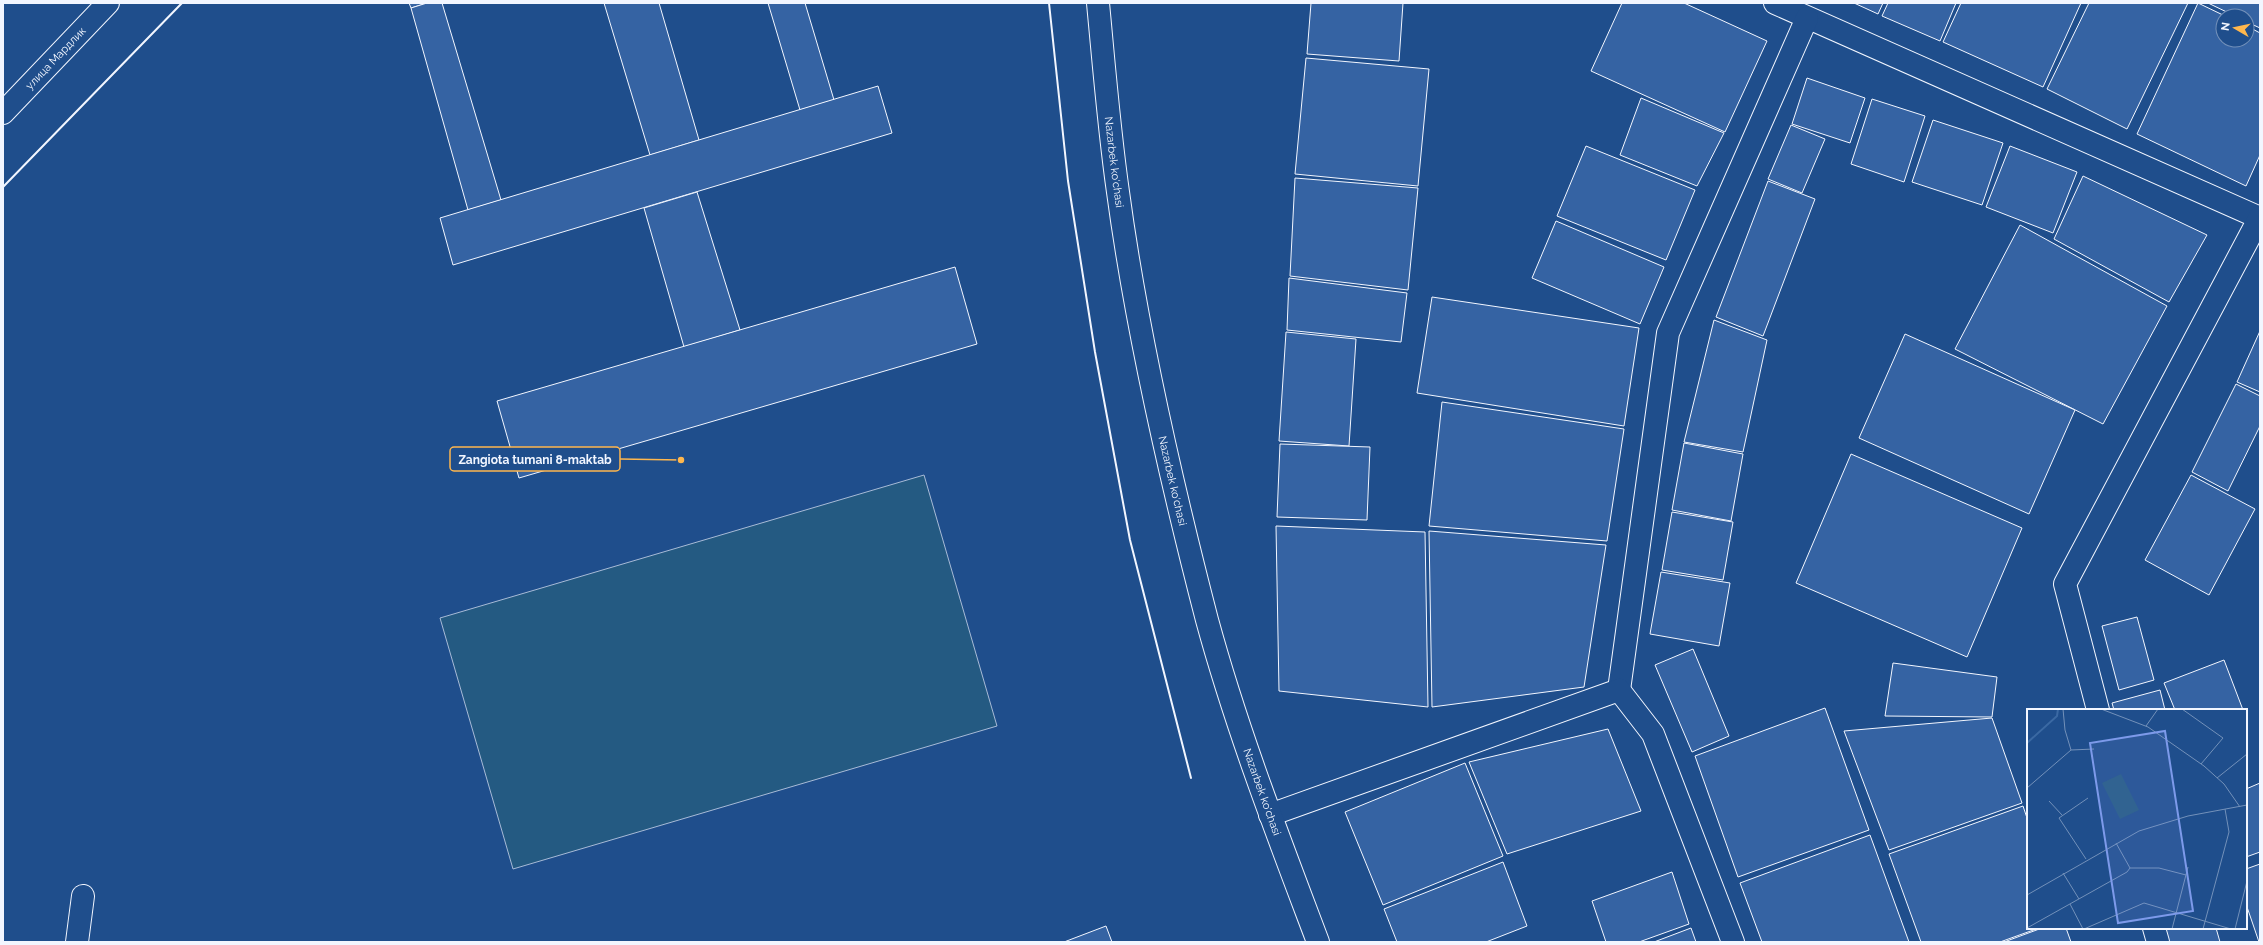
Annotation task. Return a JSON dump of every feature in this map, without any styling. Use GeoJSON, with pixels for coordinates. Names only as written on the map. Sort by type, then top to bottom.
{"type":"FeatureCollection","features":[{"type":"Feature","properties":{"kind":"street","name":"улица Мардлик"},"geometry":{"type":"LineString","coordinates":[[3,113],[108,3]]}},
{"type":"Feature","properties":{"kind":"street","name":"Nazarbek ko'chasi"},"geometry":{"type":"LineString","coordinates":[[1098,3],[1118,193],[1136,299],[1157,405],[1208,622],[1270,815],[1318,942]]}},
{"type":"Feature","properties":{"kind":"street"},"geometry":{"type":"LineString","coordinates":[[1775,3],[2260,217],[2065,584],[2098,709]]}},
{"type":"Feature","properties":{"kind":"street"},"geometry":{"type":"LineString","coordinates":[[1733,942],[1653,734],[1619,690],[1668,333],[1808,18]]}},
{"type":"Feature","properties":{"kind":"street"},"geometry":{"type":"LineString","coordinates":[[1270,815],[1619,690]]}},
{"type":"Feature","properties":{"kind":"street"},"geometry":{"type":"LineString","coordinates":[[76,942],[83,896]]}},
{"type":"Feature","properties":{"kind":"street"},"geometry":{"type":"LineString","coordinates":[[2154,929],[2158,942]]}},
{"type":"Feature","properties":{"kind":"shaded area"},"geometry":{"type":"Polygon","coordinates":[[[924,475],[997,726],[513,869],[440,618],[924,475]]]}},
{"type":"Feature","properties":{"kind":"building"},"geometry":{"type":"Polygon","coordinates":[[[409,3],[427,3],[411,8],[409,3]]]}},
{"type":"Feature","properties":{"kind":"building"},"geometry":{"type":"Polygon","coordinates":[[[427,3],[442,3],[501,200],[468,210],[411,8],[427,3]]]}},
{"type":"Feature","properties":{"kind":"building"},"geometry":{"type":"Polygon","coordinates":[[[604,3],[659,3],[699,140],[650,155],[604,3]]]}},
{"type":"Feature","properties":{"kind":"building"},"geometry":{"type":"Polygon","coordinates":[[[768,3],[805,3],[834,100],[800,110],[768,3]]]}},
{"type":"Feature","properties":{"kind":"building"},"geometry":{"type":"Polygon","coordinates":[[[1311,3],[1403,3],[1399,61],[1307,54],[1311,3]]]}},
{"type":"Feature","properties":{"kind":"building"},"geometry":{"type":"Polygon","coordinates":[[[1622,3],[1684,3],[1767,41],[1725,132],[1591,71],[1622,3]]]}},
{"type":"Feature","properties":{"kind":"building"},"geometry":{"type":"Polygon","coordinates":[[[1854,3],[1883,3],[1878,14],[1854,3]]]}},
{"type":"Feature","properties":{"kind":"building"},"geometry":{"type":"Polygon","coordinates":[[[1888,3],[1956,3],[1940,41],[1882,16],[1888,3]]]}},
{"type":"Feature","properties":{"kind":"building"},"geometry":{"type":"Polygon","coordinates":[[[1961,3],[2081,3],[2043,87],[1943,42],[1961,3]]]}},
{"type":"Feature","properties":{"kind":"building"},"geometry":{"type":"Polygon","coordinates":[[[2089,3],[2188,3],[2127,129],[2047,89],[2089,3]]]}},
{"type":"Feature","properties":{"kind":"building"},"geometry":{"type":"Polygon","coordinates":[[[2198,3],[2215,11],[2215,48],[2255,48],[2255,30],[2260,33],[2260,155],[2246,186],[2137,134],[2198,3]]]}},
{"type":"Feature","properties":{"kind":"building"},"geometry":{"type":"Polygon","coordinates":[[[2208,3],[2260,3],[2260,28],[2255,26],[2255,8],[2218,8],[2208,3]]]}},
{"type":"Feature","properties":{"kind":"building"},"geometry":{"type":"Polygon","coordinates":[[[1306,58],[1429,69],[1418,186],[1295,174],[1306,58]]]}},
{"type":"Feature","properties":{"kind":"building"},"geometry":{"type":"Polygon","coordinates":[[[1807,78],[1865,98],[1850,143],[1792,124],[1807,78]]]}},
{"type":"Feature","properties":{"kind":"building"},"geometry":{"type":"Polygon","coordinates":[[[878,86],[892,133],[453,265],[440,218],[878,86]]]}},
{"type":"Feature","properties":{"kind":"building"},"geometry":{"type":"Polygon","coordinates":[[[1641,98],[1724,133],[1697,186],[1620,155],[1641,98]]]}},
{"type":"Feature","properties":{"kind":"building"},"geometry":{"type":"Polygon","coordinates":[[[1872,99],[1925,116],[1904,182],[1851,164],[1872,99]]]}},
{"type":"Feature","properties":{"kind":"building"},"geometry":{"type":"Polygon","coordinates":[[[1933,120],[2003,143],[1982,205],[1912,182],[1933,120]]]}},
{"type":"Feature","properties":{"kind":"building"},"geometry":{"type":"Polygon","coordinates":[[[1791,125],[1825,139],[1802,193],[1768,179],[1791,125]]]}},
{"type":"Feature","properties":{"kind":"building"},"geometry":{"type":"Polygon","coordinates":[[[1586,146],[1695,190],[1666,260],[1557,216],[1586,146]]]}},
{"type":"Feature","properties":{"kind":"building"},"geometry":{"type":"Polygon","coordinates":[[[2010,146],[2077,172],[2053,233],[1986,207],[2010,146]]]}},
{"type":"Feature","properties":{"kind":"building"},"geometry":{"type":"Polygon","coordinates":[[[2083,176],[2207,235],[2169,302],[2054,239],[2083,176]]]}},
{"type":"Feature","properties":{"kind":"building"},"geometry":{"type":"Polygon","coordinates":[[[1295,178],[1418,188],[1408,290],[1290,276],[1295,178]]]}},
{"type":"Feature","properties":{"kind":"building"},"geometry":{"type":"Polygon","coordinates":[[[1768,181],[1815,199],[1763,336],[1716,317],[1768,181]]]}},
{"type":"Feature","properties":{"kind":"building"},"geometry":{"type":"Polygon","coordinates":[[[697,192],[740,330],[684,347],[644,208],[697,192]]]}},
{"type":"Feature","properties":{"kind":"building"},"geometry":{"type":"Polygon","coordinates":[[[1556,221],[1664,267],[1640,324],[1532,278],[1556,221]]]}},
{"type":"Feature","properties":{"kind":"building"},"geometry":{"type":"Polygon","coordinates":[[[2020,225],[2167,306],[2103,424],[1955,349],[2020,225]]]}},
{"type":"Feature","properties":{"kind":"building"},"geometry":{"type":"Polygon","coordinates":[[[955,267],[977,344],[519,478],[497,401],[955,267]]]}},
{"type":"Feature","properties":{"kind":"building"},"geometry":{"type":"Polygon","coordinates":[[[1289,278],[1407,293],[1401,342],[1287,330],[1289,278]]]}},
{"type":"Feature","properties":{"kind":"building"},"geometry":{"type":"Polygon","coordinates":[[[1432,297],[1639,328],[1624,426],[1417,393],[1432,297]]]}},
{"type":"Feature","properties":{"kind":"building"},"geometry":{"type":"Polygon","coordinates":[[[1714,320],[1767,340],[1743,452],[1684,442],[1714,320]]]}},
{"type":"Feature","properties":{"kind":"building"},"geometry":{"type":"Polygon","coordinates":[[[2260,331],[2260,392],[2237,382],[2260,331]]]}},
{"type":"Feature","properties":{"kind":"building"},"geometry":{"type":"Polygon","coordinates":[[[1286,332],[1356,339],[1349,446],[1279,441],[1286,332]]]}},
{"type":"Feature","properties":{"kind":"building"},"geometry":{"type":"Polygon","coordinates":[[[1905,334],[2075,410],[2029,514],[1859,438],[1905,334]]]}},
{"type":"Feature","properties":{"kind":"building"},"geometry":{"type":"Polygon","coordinates":[[[2236,384],[2260,396],[2260,426],[2228,491],[2192,472],[2236,384]]]}},
{"type":"Feature","properties":{"kind":"building"},"geometry":{"type":"Polygon","coordinates":[[[1442,402],[1624,429],[1607,541],[1429,526],[1442,402]]]}},
{"type":"Feature","properties":{"kind":"building"},"geometry":{"type":"Polygon","coordinates":[[[1684,443],[1743,454],[1731,521],[1672,510],[1684,443]]]}},
{"type":"Feature","properties":{"kind":"building"},"geometry":{"type":"Polygon","coordinates":[[[1280,444],[1370,447],[1367,520],[1277,517],[1280,444]]]}},
{"type":"Feature","properties":{"kind":"building"},"geometry":{"type":"Polygon","coordinates":[[[1851,454],[2022,528],[1967,657],[1796,583],[1851,454]]]}},
{"type":"Feature","properties":{"kind":"building"},"geometry":{"type":"Polygon","coordinates":[[[2191,475],[2255,509],[2209,595],[2145,560],[2191,475]]]}},
{"type":"Feature","properties":{"kind":"building"},"geometry":{"type":"Polygon","coordinates":[[[1672,512],[1733,522],[1723,580],[1662,570],[1672,512]]]}},
{"type":"Feature","properties":{"kind":"building"},"geometry":{"type":"Polygon","coordinates":[[[1276,526],[1425,532],[1428,707],[1279,691],[1276,526]]]}},
{"type":"Feature","properties":{"kind":"building"},"geometry":{"type":"Polygon","coordinates":[[[1429,531],[1606,545],[1584,687],[1432,707],[1429,531]]]}},
{"type":"Feature","properties":{"kind":"building"},"geometry":{"type":"Polygon","coordinates":[[[1661,572],[1730,583],[1719,646],[1650,634],[1661,572]]]}},
{"type":"Feature","properties":{"kind":"building"},"geometry":{"type":"Polygon","coordinates":[[[2137,617],[2154,680],[2119,690],[2102,626],[2137,617]]]}},
{"type":"Feature","properties":{"kind":"building"},"geometry":{"type":"Polygon","coordinates":[[[1693,649],[1729,736],[1692,752],[1655,665],[1693,649]]]}},
{"type":"Feature","properties":{"kind":"building"},"geometry":{"type":"Polygon","coordinates":[[[2224,660],[2243,709],[2175,709],[2164,683],[2224,660]]]}},
{"type":"Feature","properties":{"kind":"building"},"geometry":{"type":"Polygon","coordinates":[[[1893,663],[1997,677],[1992,717],[1885,716],[1893,663]]]}},
{"type":"Feature","properties":{"kind":"building"},"geometry":{"type":"Polygon","coordinates":[[[2160,690],[2165,709],[2114,709],[2112,703],[2160,690]]]}},
{"type":"Feature","properties":{"kind":"building"},"geometry":{"type":"Polygon","coordinates":[[[1825,708],[1869,830],[1738,877],[1695,756],[1825,708]]]}},
{"type":"Feature","properties":{"kind":"building"},"geometry":{"type":"Polygon","coordinates":[[[1992,718],[2022,803],[1889,850],[1844,731],[1992,718]]]}},
{"type":"Feature","properties":{"kind":"building"},"geometry":{"type":"Polygon","coordinates":[[[1608,729],[1641,811],[1507,854],[1469,762],[1608,729]]]}},
{"type":"Feature","properties":{"kind":"building"},"geometry":{"type":"Polygon","coordinates":[[[1465,763],[1503,856],[1383,905],[1345,812],[1465,763]]]}},
{"type":"Feature","properties":{"kind":"building"},"geometry":{"type":"Polygon","coordinates":[[[2260,783],[2260,852],[2247,857],[2247,789],[2260,783]]]}},
{"type":"Feature","properties":{"kind":"building"},"geometry":{"type":"Polygon","coordinates":[[[2023,806],[2027,818],[2027,929],[2036,929],[2000,942],[1921,942],[1889,854],[2023,806]]]}},
{"type":"Feature","properties":{"kind":"building"},"geometry":{"type":"Polygon","coordinates":[[[1870,835],[1909,942],[1762,942],[1740,883],[1870,835]]]}},
{"type":"Feature","properties":{"kind":"building"},"geometry":{"type":"Polygon","coordinates":[[[1503,862],[1527,926],[1486,942],[1397,942],[1384,909],[1503,862]]]}},
{"type":"Feature","properties":{"kind":"building"},"geometry":{"type":"Polygon","coordinates":[[[2260,864],[2260,942],[2247,907],[2247,869],[2260,864]]]}},
{"type":"Feature","properties":{"kind":"building"},"geometry":{"type":"Polygon","coordinates":[[[1672,872],[1689,924],[1639,942],[1606,942],[1592,901],[1672,872]]]}},
{"type":"Feature","properties":{"kind":"building"},"geometry":{"type":"Polygon","coordinates":[[[1106,926],[1112,942],[1064,942],[1106,926]]]}},
{"type":"Feature","properties":{"kind":"building"},"geometry":{"type":"Polygon","coordinates":[[[1691,928],[1696,942],[1654,942],[1691,928]]]}},
{"type":"Feature","properties":{"kind":"building"},"geometry":{"type":"Polygon","coordinates":[[[2039,929],[2066,929],[2071,942],[2004,942],[2039,929]]]}},
{"type":"Feature","properties":{"kind":"building"},"geometry":{"type":"Polygon","coordinates":[[[2167,929],[2216,929],[2220,942],[2148,942],[2146,936],[2167,929]]]}},
{"type":"Feature","properties":{"kind":"wall"},"geometry":{"type":"LineString","coordinates":[[3,187],[182,3]]}},
{"type":"Feature","properties":{"kind":"wall"},"geometry":{"type":"LineString","coordinates":[[1049,3],[1068,181],[1095,352],[1130,540],[1191,778]]}},
{"type":"Feature","properties":{"kind":"place","name":"Zangiota tumani 8-maktab"},"geometry":{"type":"Point","coordinates":[681,460]}}]}
